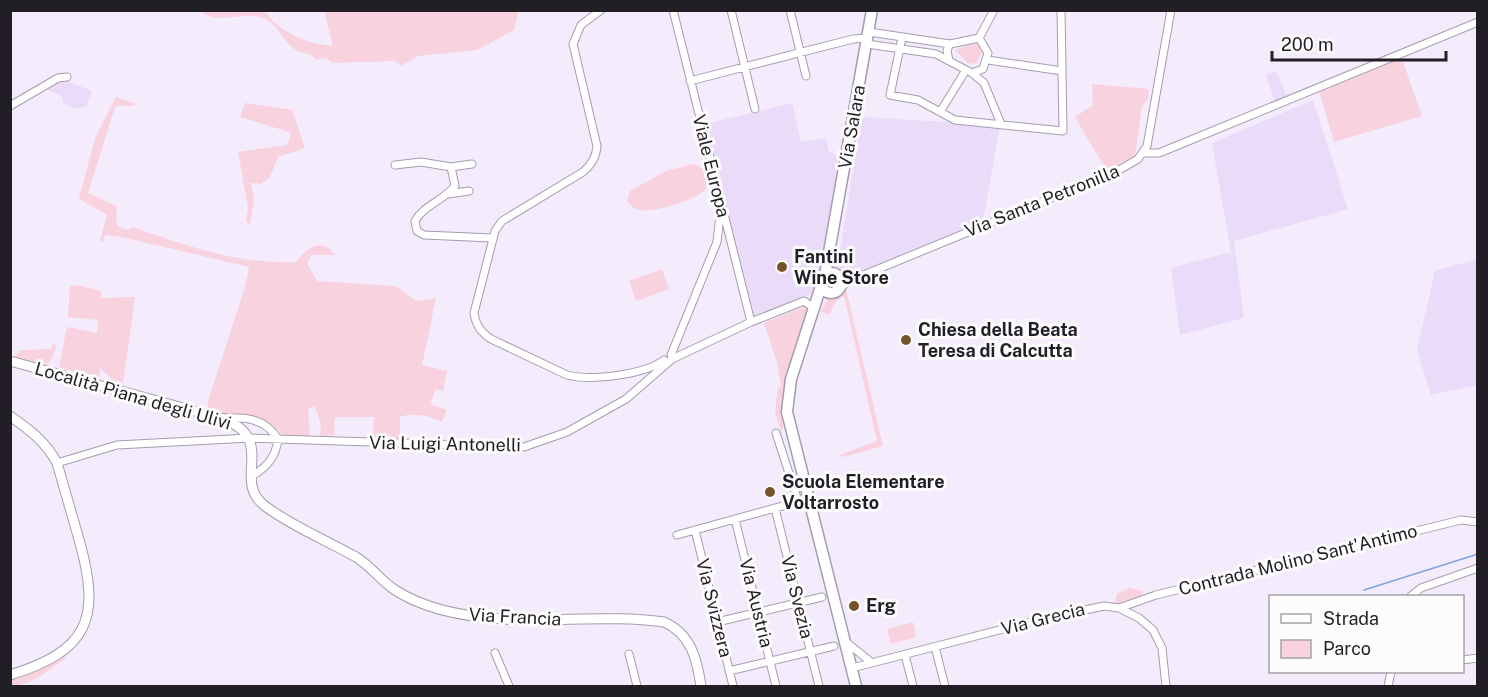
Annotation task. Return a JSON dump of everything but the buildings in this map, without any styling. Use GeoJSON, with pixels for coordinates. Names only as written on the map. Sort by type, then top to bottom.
{"type":"FeatureCollection","features":[{"type":"Feature","properties":{"kind":"main road","name":"Via Salara"},"geometry":{"type":"LineString","coordinates":[[856,687],[846,642],[803,500],[787,411],[789,388],[816,306],[834,283],[827,256],[832,243],[872,10]]}},
{"type":"Feature","properties":{"kind":"main road","name":"Località Piana degli Ulivi"},"geometry":{"type":"LineString","coordinates":[[10,361],[220,418],[241,426],[250,438],[253,490]]}},
{"type":"Feature","properties":{"kind":"main road"},"geometry":{"type":"LineString","coordinates":[[10,416],[37,436],[50,449],[57,463],[87,570],[91,596],[88,618],[78,638],[32,669],[10,675]]}},
{"type":"Feature","properties":{"kind":"main road","name":"Via Francia"},"geometry":{"type":"LineString","coordinates":[[253,490],[257,500],[282,518],[360,560],[393,588],[428,606],[503,619],[649,620],[675,627],[690,644],[701,687]]}},
{"type":"Feature","properties":{"kind":"street"},"geometry":{"type":"LineString","coordinates":[[601,10],[581,25],[573,44],[597,146],[596,155],[591,165],[583,172],[502,221],[492,238],[474,313],[480,331],[491,339],[567,375],[579,378],[648,370],[671,357],[717,242],[720,222],[719,202]]}},
{"type":"Feature","properties":{"kind":"street","name":"Viale Europa"},"geometry":{"type":"LineString","coordinates":[[673,10],[719,202],[751,322]]}},
{"type":"Feature","properties":{"kind":"street"},"geometry":{"type":"LineString","coordinates":[[731,10],[755,109]]}},
{"type":"Feature","properties":{"kind":"street"},"geometry":{"type":"LineString","coordinates":[[790,10],[806,76]]}},
{"type":"Feature","properties":{"kind":"street"},"geometry":{"type":"LineString","coordinates":[[979,38],[994,10]]}},
{"type":"Feature","properties":{"kind":"street"},"geometry":{"type":"LineString","coordinates":[[902,38],[890,95],[918,100],[955,120],[1063,131],[1061,10]]}},
{"type":"Feature","properties":{"kind":"street"},"geometry":{"type":"LineString","coordinates":[[1171,10],[1150,138],[1143,153],[1160,153],[1478,22]]}},
{"type":"Feature","properties":{"kind":"street"},"geometry":{"type":"LineString","coordinates":[[868,38],[900,51],[936,54],[969,71],[984,83],[1001,124]]}},
{"type":"Feature","properties":{"kind":"street"},"geometry":{"type":"LineString","coordinates":[[690,81],[853,39],[902,38],[950,44],[979,38]]}},
{"type":"Feature","properties":{"kind":"street"},"geometry":{"type":"LineString","coordinates":[[940,112],[969,71],[983,69],[988,60],[987,48],[979,38]]}},
{"type":"Feature","properties":{"kind":"street"},"geometry":{"type":"LineString","coordinates":[[949,61],[947,50],[950,44]]}},
{"type":"Feature","properties":{"kind":"street"},"geometry":{"type":"LineString","coordinates":[[988,60],[1062,71]]}},
{"type":"Feature","properties":{"kind":"street"},"geometry":{"type":"LineString","coordinates":[[10,106],[58,78],[67,77]]}},
{"type":"Feature","properties":{"kind":"street","name":"Via Santa Petronilla"},"geometry":{"type":"LineString","coordinates":[[834,283],[1119,170],[1143,153]]}},
{"type":"Feature","properties":{"kind":"street"},"geometry":{"type":"LineString","coordinates":[[395,165],[421,162],[452,167],[472,164]]}},
{"type":"Feature","properties":{"kind":"street"},"geometry":{"type":"LineString","coordinates":[[452,167],[455,186],[448,194],[420,212],[415,221],[417,231],[424,236],[492,238]]}},
{"type":"Feature","properties":{"kind":"street"},"geometry":{"type":"LineString","coordinates":[[448,194],[469,191]]}},
{"type":"Feature","properties":{"kind":"street","name":"Via Luigi Antonelli"},"geometry":{"type":"LineString","coordinates":[[250,438],[524,447],[567,432],[626,399],[671,357],[804,302],[816,306]]}},
{"type":"Feature","properties":{"kind":"street"},"geometry":{"type":"LineString","coordinates":[[220,418],[239,417],[261,421],[268,425],[278,439],[276,452],[270,462],[252,476]]}},
{"type":"Feature","properties":{"kind":"street"},"geometry":{"type":"LineString","coordinates":[[677,535],[803,500],[776,434],[790,432]]}},
{"type":"Feature","properties":{"kind":"street","name":"Località Piana degli Ulivi"},"geometry":{"type":"LineString","coordinates":[[57,463],[117,445],[250,438]]}},
{"type":"Feature","properties":{"kind":"street","name":"Via Svezia"},"geometry":{"type":"LineString","coordinates":[[775,508],[819,687]]}},
{"type":"Feature","properties":{"kind":"street","name":"Via Austria"},"geometry":{"type":"LineString","coordinates":[[735,519],[776,687]]}},
{"type":"Feature","properties":{"kind":"street","name":"Contrada Molino Sant'Antimo"},"geometry":{"type":"LineString","coordinates":[[1119,608],[1156,595],[1461,520],[1478,522]]}},
{"type":"Feature","properties":{"kind":"street","name":"Via Svizzera"},"geometry":{"type":"LineString","coordinates":[[695,530],[733,687]]}},
{"type":"Feature","properties":{"kind":"street"},"geometry":{"type":"LineString","coordinates":[[1413,595],[1421,588],[1478,568]]}},
{"type":"Feature","properties":{"kind":"street"},"geometry":{"type":"LineString","coordinates":[[717,622],[822,597]]}},
{"type":"Feature","properties":{"kind":"street","name":"Via Grecia"},"geometry":{"type":"LineString","coordinates":[[851,664],[905,655],[1092,607],[1119,608],[1146,622],[1157,637],[1162,648],[1166,687]]}},
{"type":"Feature","properties":{"kind":"street"},"geometry":{"type":"LineString","coordinates":[[846,642],[863,658],[871,662]]}},
{"type":"Feature","properties":{"kind":"street"},"geometry":{"type":"LineString","coordinates":[[729,671],[834,646]]}},
{"type":"Feature","properties":{"kind":"street"},"geometry":{"type":"LineString","coordinates":[[935,647],[945,687]]}},
{"type":"Feature","properties":{"kind":"street"},"geometry":{"type":"LineString","coordinates":[[495,653],[509,687]]}},
{"type":"Feature","properties":{"kind":"street"},"geometry":{"type":"LineString","coordinates":[[629,654],[637,687]]}},
{"type":"Feature","properties":{"kind":"street"},"geometry":{"type":"LineString","coordinates":[[905,655],[913,687]]}},
{"type":"Feature","properties":{"kind":"street"},"geometry":{"type":"LineString","coordinates":[[851,664],[863,658]]}},
{"type":"Feature","properties":{"kind":"shaded area"},"geometry":{"type":"Polygon","coordinates":[[[1276,71],[1287,97],[1275,102],[1266,75],[1276,71]]]}},
{"type":"Feature","properties":{"kind":"shaded area"},"geometry":{"type":"Polygon","coordinates":[[[61,79],[92,91],[87,106],[74,109],[62,101],[63,97],[47,89],[61,79]]]}},
{"type":"Feature","properties":{"kind":"shaded area"},"geometry":{"type":"Polygon","coordinates":[[[1313,100],[1348,209],[1234,241],[1244,318],[1180,335],[1171,268],[1231,252],[1212,143],[1313,100]]]}},
{"type":"Feature","properties":{"kind":"shaded area"},"geometry":{"type":"Polygon","coordinates":[[[792,103],[801,142],[826,138],[829,152],[839,156],[816,291],[775,310],[753,315],[705,124],[792,103]]]}},
{"type":"Feature","properties":{"kind":"shaded area"},"geometry":{"type":"Polygon","coordinates":[[[862,117],[1000,125],[983,221],[848,277],[842,277],[837,268],[862,117]]]}},
{"type":"Feature","properties":{"kind":"shaded area"},"geometry":{"type":"Polygon","coordinates":[[[1477,259],[1477,385],[1431,395],[1417,350],[1435,271],[1477,259]]]}},
{"type":"Feature","properties":{"kind":"green space"},"geometry":{"type":"Polygon","coordinates":[[[200,11],[262,11],[281,28],[295,36],[309,42],[333,46],[324,11],[519,11],[514,30],[477,50],[418,56],[401,66],[395,61],[333,63],[326,58],[316,60],[292,47],[267,20],[251,16],[215,17],[200,11]]]}},
{"type":"Feature","properties":{"kind":"green space"},"geometry":{"type":"Polygon","coordinates":[[[973,43],[980,44],[983,50],[976,64],[968,63],[955,50],[973,43]]]}},
{"type":"Feature","properties":{"kind":"green space"},"geometry":{"type":"Polygon","coordinates":[[[1401,56],[1422,116],[1334,142],[1318,88],[1401,56]]]}},
{"type":"Feature","properties":{"kind":"green space"},"geometry":{"type":"Polygon","coordinates":[[[1092,84],[1149,89],[1148,99],[1142,106],[1135,155],[1106,170],[1075,117],[1093,105],[1092,84]]]}},
{"type":"Feature","properties":{"kind":"green space"},"geometry":{"type":"Polygon","coordinates":[[[116,97],[137,104],[115,107],[88,193],[116,206],[117,226],[126,230],[133,227],[214,253],[275,262],[296,262],[304,252],[314,246],[325,246],[335,255],[312,255],[307,263],[317,281],[395,286],[417,301],[436,298],[422,365],[447,371],[443,391],[436,389],[430,404],[447,410],[442,422],[421,415],[400,417],[400,433],[395,442],[372,441],[374,417],[338,417],[334,420],[335,435],[320,437],[321,425],[315,406],[308,408],[310,436],[283,435],[264,420],[219,413],[209,409],[207,404],[245,287],[249,267],[122,237],[105,235],[104,242],[100,240],[107,215],[79,199],[95,138],[116,97]]]}},
{"type":"Feature","properties":{"kind":"green space"},"geometry":{"type":"Polygon","coordinates":[[[245,103],[292,110],[305,148],[278,157],[270,177],[261,184],[251,183],[254,200],[250,225],[246,221],[248,207],[238,152],[287,145],[291,135],[289,132],[240,117],[245,103]]]}},
{"type":"Feature","properties":{"kind":"green space"},"geometry":{"type":"Polygon","coordinates":[[[694,164],[704,169],[709,183],[706,189],[699,194],[678,204],[656,209],[639,210],[627,202],[630,191],[666,171],[694,164]]]}},
{"type":"Feature","properties":{"kind":"green space"},"geometry":{"type":"Polygon","coordinates":[[[662,269],[669,289],[636,301],[629,281],[662,269]]]}},
{"type":"Feature","properties":{"kind":"green space"},"geometry":{"type":"Polygon","coordinates":[[[76,285],[101,291],[101,298],[135,297],[123,384],[115,382],[100,368],[99,378],[59,367],[67,327],[97,333],[98,320],[68,317],[70,286],[76,285]]]}},
{"type":"Feature","properties":{"kind":"green space"},"geometry":{"type":"Polygon","coordinates":[[[846,289],[883,446],[843,457],[839,455],[877,441],[844,296],[836,301],[829,315],[820,311],[829,298],[846,289]]]}},
{"type":"Feature","properties":{"kind":"green space"},"geometry":{"type":"Polygon","coordinates":[[[807,305],[810,306],[783,396],[783,428],[781,431],[775,412],[778,387],[781,387],[777,362],[764,323],[807,305]]]}},
{"type":"Feature","properties":{"kind":"green space"},"geometry":{"type":"Polygon","coordinates":[[[55,342],[56,350],[48,364],[13,358],[21,350],[50,349],[55,342]]]}},
{"type":"Feature","properties":{"kind":"green space"},"geometry":{"type":"Polygon","coordinates":[[[1129,588],[1143,591],[1142,597],[1118,605],[1115,602],[1117,594],[1129,588]]]}},
{"type":"Feature","properties":{"kind":"green space"},"geometry":{"type":"Polygon","coordinates":[[[913,622],[916,637],[891,644],[887,629],[913,622]]]}},
{"type":"Feature","properties":{"kind":"green space"},"geometry":{"type":"Polygon","coordinates":[[[61,654],[66,658],[40,676],[26,683],[11,686],[10,681],[61,654]]]}},
{"type":"Feature","properties":{"kind":"waterway"},"geometry":{"type":"LineString","coordinates":[[1364,590],[1478,554]]}},
{"type":"Feature","properties":{"kind":"place","name":"Fantini Wine Store"},"geometry":{"type":"Point","coordinates":[782,267]}},
{"type":"Feature","properties":{"kind":"place","name":"Chiesa della Beata Teresa di Calcutta"},"geometry":{"type":"Point","coordinates":[906,340]}},
{"type":"Feature","properties":{"kind":"place","name":"Scuola Elementare Voltarrosto"},"geometry":{"type":"Point","coordinates":[770,492]}},
{"type":"Feature","properties":{"kind":"place","name":"Erg"},"geometry":{"type":"Point","coordinates":[854,606]}}]}
